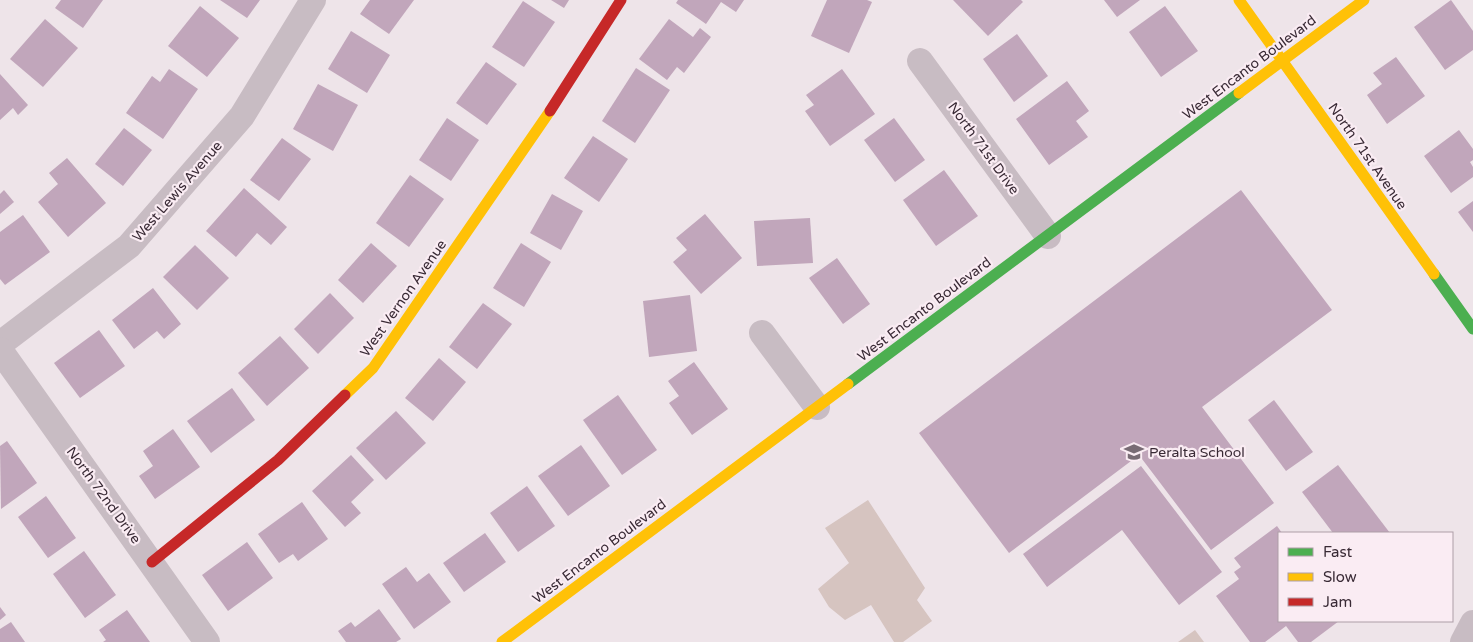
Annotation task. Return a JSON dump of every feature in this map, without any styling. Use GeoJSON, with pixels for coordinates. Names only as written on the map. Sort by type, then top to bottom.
{"type":"FeatureCollection","features":[{"type":"Feature","properties":{"kind":"street","name":"West Lewis Avenue"},"geometry":{"type":"LineString","coordinates":[[0,344],[129,246],[242,116],[313,0]]}},
{"type":"Feature","properties":{"kind":"street","name":"West Vernon Avenue"},"geometry":{"type":"LineString","coordinates":[[152,562],[278,460],[373,368],[542,124],[621,0]]}},
{"type":"Feature","properties":{"kind":"street","name":"North 71st Avenue"},"geometry":{"type":"LineString","coordinates":[[1238,0],[1473,329]]}},
{"type":"Feature","properties":{"kind":"street","name":"West Encanto Boulevard"},"geometry":{"type":"LineString","coordinates":[[502,642],[1364,0]]}},
{"type":"Feature","properties":{"kind":"street","name":"North 71st Drive"},"geometry":{"type":"LineString","coordinates":[[920,61],[1048,236]]}},
{"type":"Feature","properties":{"kind":"street"},"geometry":{"type":"LineString","coordinates":[[762,333],[817,407]]}},
{"type":"Feature","properties":{"kind":"street","name":"North 72nd Drive"},"geometry":{"type":"LineString","coordinates":[[0,350],[207,642]]}},
{"type":"Feature","properties":{"kind":"street"},"geometry":{"type":"LineString","coordinates":[[1464,642],[1473,623]]}},
{"type":"Feature","properties":{"kind":"shaded area"},"geometry":{"type":"Polygon","coordinates":[[[868,500],[925,588],[917,600],[932,621],[903,642],[894,642],[871,605],[845,620],[829,607],[818,589],[849,563],[825,528],[868,500]]]}},
{"type":"Feature","properties":{"kind":"shaded area"},"geometry":{"type":"Polygon","coordinates":[[[1195,630],[1204,642],[1178,642],[1195,630]]]}},
{"type":"Feature","properties":{"kind":"building"},"geometry":{"type":"Polygon","coordinates":[[[61,0],[103,0],[83,28],[55,8],[61,0]]]}},
{"type":"Feature","properties":{"kind":"building"},"geometry":{"type":"Polygon","coordinates":[[[220,0],[260,0],[247,18],[220,0]]]}},
{"type":"Feature","properties":{"kind":"building"},"geometry":{"type":"Polygon","coordinates":[[[370,0],[414,0],[389,34],[360,14],[370,0]]]}},
{"type":"Feature","properties":{"kind":"building"},"geometry":{"type":"Polygon","coordinates":[[[551,0],[569,0],[564,8],[551,0]]]}},
{"type":"Feature","properties":{"kind":"building"},"geometry":{"type":"Polygon","coordinates":[[[678,0],[744,0],[736,12],[721,2],[706,24],[676,3],[678,0]]]}},
{"type":"Feature","properties":{"kind":"building"},"geometry":{"type":"Polygon","coordinates":[[[827,0],[867,0],[872,2],[849,53],[811,36],[827,0]]]}},
{"type":"Feature","properties":{"kind":"building"},"geometry":{"type":"Polygon","coordinates":[[[953,0],[1021,0],[1023,2],[988,36],[953,0]]]}},
{"type":"Feature","properties":{"kind":"building"},"geometry":{"type":"Polygon","coordinates":[[[1104,0],[1140,0],[1117,17],[1104,0]]]}},
{"type":"Feature","properties":{"kind":"building"},"geometry":{"type":"Polygon","coordinates":[[[1451,0],[1473,31],[1473,50],[1445,70],[1414,27],[1451,0]]]}},
{"type":"Feature","properties":{"kind":"building"},"geometry":{"type":"Polygon","coordinates":[[[523,1],[555,22],[524,67],[492,47],[523,1]]]}},
{"type":"Feature","properties":{"kind":"building"},"geometry":{"type":"Polygon","coordinates":[[[200,6],[239,38],[207,77],[168,46],[200,6]]]}},
{"type":"Feature","properties":{"kind":"building"},"geometry":{"type":"Polygon","coordinates":[[[1165,6],[1198,51],[1161,77],[1129,32],[1165,6]]]}},
{"type":"Feature","properties":{"kind":"building"},"geometry":{"type":"Polygon","coordinates":[[[45,19],[78,48],[43,87],[10,59],[45,19]]]}},
{"type":"Feature","properties":{"kind":"building"},"geometry":{"type":"Polygon","coordinates":[[[669,19],[693,37],[700,28],[711,37],[684,73],[677,67],[667,80],[639,59],[669,19]]]}},
{"type":"Feature","properties":{"kind":"building"},"geometry":{"type":"Polygon","coordinates":[[[351,31],[390,55],[367,93],[328,69],[351,31]]]}},
{"type":"Feature","properties":{"kind":"building"},"geometry":{"type":"Polygon","coordinates":[[[1017,34],[1048,76],[1014,102],[983,59],[1017,34]]]}},
{"type":"Feature","properties":{"kind":"building"},"geometry":{"type":"Polygon","coordinates":[[[1396,57],[1425,96],[1387,124],[1367,95],[1382,84],[1373,73],[1396,57]]]}},
{"type":"Feature","properties":{"kind":"building"},"geometry":{"type":"Polygon","coordinates":[[[486,62],[517,84],[487,125],[456,103],[486,62]]]}},
{"type":"Feature","properties":{"kind":"building"},"geometry":{"type":"Polygon","coordinates":[[[636,68],[670,90],[635,143],[602,121],[636,68]]]}},
{"type":"Feature","properties":{"kind":"building"},"geometry":{"type":"Polygon","coordinates":[[[169,69],[198,89],[163,139],[126,113],[152,76],[160,82],[169,69]]]}},
{"type":"Feature","properties":{"kind":"building"},"geometry":{"type":"Polygon","coordinates":[[[842,69],[875,114],[830,146],[805,111],[814,105],[806,95],[842,69]]]}},
{"type":"Feature","properties":{"kind":"building"},"geometry":{"type":"Polygon","coordinates":[[[0,74],[28,105],[18,115],[13,108],[0,120],[0,74]]]}},
{"type":"Feature","properties":{"kind":"building"},"geometry":{"type":"Polygon","coordinates":[[[1067,81],[1089,111],[1076,121],[1088,137],[1049,165],[1016,119],[1067,81]]]}},
{"type":"Feature","properties":{"kind":"building"},"geometry":{"type":"Polygon","coordinates":[[[318,84],[358,105],[333,151],[293,129],[318,84]]]}},
{"type":"Feature","properties":{"kind":"building"},"geometry":{"type":"Polygon","coordinates":[[[447,118],[479,140],[451,181],[419,160],[447,118]]]}},
{"type":"Feature","properties":{"kind":"building"},"geometry":{"type":"Polygon","coordinates":[[[894,118],[925,160],[895,182],[864,140],[894,118]]]}},
{"type":"Feature","properties":{"kind":"building"},"geometry":{"type":"Polygon","coordinates":[[[124,128],[152,150],[123,186],[95,164],[124,128]]]}},
{"type":"Feature","properties":{"kind":"building"},"geometry":{"type":"Polygon","coordinates":[[[1459,130],[1473,149],[1473,160],[1470,162],[1473,167],[1473,177],[1451,193],[1424,156],[1459,130]]]}},
{"type":"Feature","properties":{"kind":"building"},"geometry":{"type":"Polygon","coordinates":[[[593,136],[628,159],[599,202],[564,178],[593,136]]]}},
{"type":"Feature","properties":{"kind":"building"},"geometry":{"type":"Polygon","coordinates":[[[282,138],[311,159],[279,201],[250,180],[282,138]]]}},
{"type":"Feature","properties":{"kind":"building"},"geometry":{"type":"Polygon","coordinates":[[[67,158],[106,203],[68,237],[38,202],[58,184],[49,173],[67,158]]]}},
{"type":"Feature","properties":{"kind":"building"},"geometry":{"type":"Polygon","coordinates":[[[944,170],[978,216],[936,246],[903,200],[944,170]]]}},
{"type":"Feature","properties":{"kind":"building"},"geometry":{"type":"Polygon","coordinates":[[[410,175],[444,199],[409,247],[376,223],[410,175]]]}},
{"type":"Feature","properties":{"kind":"building"},"geometry":{"type":"Polygon","coordinates":[[[244,188],[287,227],[271,245],[257,233],[236,257],[206,231],[244,188]]]}},
{"type":"Feature","properties":{"kind":"building"},"geometry":{"type":"Polygon","coordinates":[[[4,190],[14,202],[0,214],[0,194],[4,190]]]}},
{"type":"Feature","properties":{"kind":"building"},"geometry":{"type":"Polygon","coordinates":[[[1241,190],[1332,310],[1202,407],[1274,503],[1211,550],[1139,455],[1009,553],[919,433],[1241,190]]]}},
{"type":"Feature","properties":{"kind":"building"},"geometry":{"type":"Polygon","coordinates":[[[552,194],[583,211],[561,250],[530,233],[552,194]]]}},
{"type":"Feature","properties":{"kind":"building"},"geometry":{"type":"Polygon","coordinates":[[[1473,201],[1473,232],[1458,212],[1473,201]]]}},
{"type":"Feature","properties":{"kind":"building"},"geometry":{"type":"Polygon","coordinates":[[[705,214],[742,258],[701,294],[673,262],[687,250],[676,238],[705,214]]]}},
{"type":"Feature","properties":{"kind":"building"},"geometry":{"type":"Polygon","coordinates":[[[23,215],[50,252],[5,285],[0,279],[0,232],[23,215]]]}},
{"type":"Feature","properties":{"kind":"building"},"geometry":{"type":"Polygon","coordinates":[[[810,218],[813,263],[757,266],[754,221],[810,218]]]}},
{"type":"Feature","properties":{"kind":"building"},"geometry":{"type":"Polygon","coordinates":[[[371,243],[397,266],[363,303],[338,280],[371,243]]]}},
{"type":"Feature","properties":{"kind":"building"},"geometry":{"type":"Polygon","coordinates":[[[521,243],[551,262],[524,307],[493,288],[521,243]]]}},
{"type":"Feature","properties":{"kind":"building"},"geometry":{"type":"Polygon","coordinates":[[[195,245],[229,278],[197,310],[163,277],[195,245]]]}},
{"type":"Feature","properties":{"kind":"building"},"geometry":{"type":"Polygon","coordinates":[[[837,258],[870,304],[843,324],[809,278],[837,258]]]}},
{"type":"Feature","properties":{"kind":"building"},"geometry":{"type":"Polygon","coordinates":[[[153,288],[181,324],[164,339],[157,331],[134,349],[112,320],[153,288]]]}},
{"type":"Feature","properties":{"kind":"building"},"geometry":{"type":"Polygon","coordinates":[[[330,293],[354,318],[318,354],[294,329],[330,293]]]}},
{"type":"Feature","properties":{"kind":"building"},"geometry":{"type":"Polygon","coordinates":[[[690,295],[697,351],[649,357],[643,301],[690,295]]]}},
{"type":"Feature","properties":{"kind":"building"},"geometry":{"type":"Polygon","coordinates":[[[483,303],[512,324],[477,369],[449,347],[483,303]]]}},
{"type":"Feature","properties":{"kind":"building"},"geometry":{"type":"Polygon","coordinates":[[[99,330],[125,366],[80,398],[54,363],[99,330]]]}},
{"type":"Feature","properties":{"kind":"building"},"geometry":{"type":"Polygon","coordinates":[[[280,336],[309,368],[267,406],[238,373],[280,336]]]}},
{"type":"Feature","properties":{"kind":"building"},"geometry":{"type":"Polygon","coordinates":[[[439,358],[466,382],[433,421],[405,398],[439,358]]]}},
{"type":"Feature","properties":{"kind":"building"},"geometry":{"type":"Polygon","coordinates":[[[694,362],[728,409],[692,435],[669,403],[679,396],[668,381],[694,362]]]}},
{"type":"Feature","properties":{"kind":"building"},"geometry":{"type":"Polygon","coordinates":[[[232,388],[255,420],[211,453],[187,421],[232,388]]]}},
{"type":"Feature","properties":{"kind":"building"},"geometry":{"type":"Polygon","coordinates":[[[618,395],[657,450],[622,475],[583,420],[618,395]]]}},
{"type":"Feature","properties":{"kind":"building"},"geometry":{"type":"Polygon","coordinates":[[[1274,400],[1313,452],[1286,471],[1248,420],[1274,400]]]}},
{"type":"Feature","properties":{"kind":"building"},"geometry":{"type":"Polygon","coordinates":[[[396,411],[426,443],[386,480],[356,448],[396,411]]]}},
{"type":"Feature","properties":{"kind":"building"},"geometry":{"type":"Polygon","coordinates":[[[173,429],[200,467],[155,499],[139,476],[153,466],[143,451],[173,429]]]}},
{"type":"Feature","properties":{"kind":"building"},"geometry":{"type":"Polygon","coordinates":[[[7,441],[37,483],[1,509],[0,446],[7,441]]]}},
{"type":"Feature","properties":{"kind":"building"},"geometry":{"type":"Polygon","coordinates":[[[581,445],[610,486],[568,516],[538,476],[581,445]]]}},
{"type":"Feature","properties":{"kind":"building"},"geometry":{"type":"Polygon","coordinates":[[[351,455],[374,480],[351,502],[361,513],[345,527],[312,491],[351,455]]]}},
{"type":"Feature","properties":{"kind":"building"},"geometry":{"type":"Polygon","coordinates":[[[1338,465],[1389,532],[1332,532],[1302,492],[1338,465]]]}},
{"type":"Feature","properties":{"kind":"building"},"geometry":{"type":"Polygon","coordinates":[[[1141,466],[1222,572],[1179,605],[1122,530],[1047,587],[1023,554],[1141,466]]]}},
{"type":"Feature","properties":{"kind":"building"},"geometry":{"type":"Polygon","coordinates":[[[527,486],[555,526],[518,552],[490,513],[527,486]]]}},
{"type":"Feature","properties":{"kind":"building"},"geometry":{"type":"Polygon","coordinates":[[[46,496],[76,538],[48,558],[18,517],[46,496]]]}},
{"type":"Feature","properties":{"kind":"building"},"geometry":{"type":"Polygon","coordinates":[[[302,502],[328,539],[298,561],[293,554],[279,563],[258,534],[302,502]]]}},
{"type":"Feature","properties":{"kind":"building"},"geometry":{"type":"Polygon","coordinates":[[[1277,526],[1281,532],[1278,532],[1278,622],[1338,622],[1311,642],[1298,642],[1286,626],[1265,642],[1250,642],[1216,596],[1239,579],[1234,572],[1241,567],[1234,558],[1277,526]]]}},
{"type":"Feature","properties":{"kind":"building"},"geometry":{"type":"Polygon","coordinates":[[[485,533],[506,562],[464,592],[443,563],[485,533]]]}},
{"type":"Feature","properties":{"kind":"building"},"geometry":{"type":"Polygon","coordinates":[[[247,542],[273,578],[228,611],[202,575],[247,542]]]}},
{"type":"Feature","properties":{"kind":"building"},"geometry":{"type":"Polygon","coordinates":[[[84,551],[116,595],[85,618],[53,574],[84,551]]]}},
{"type":"Feature","properties":{"kind":"building"},"geometry":{"type":"Polygon","coordinates":[[[406,567],[417,582],[429,573],[451,602],[414,629],[382,584],[406,567]]]}},
{"type":"Feature","properties":{"kind":"building"},"geometry":{"type":"Polygon","coordinates":[[[0,607],[6,615],[0,620],[0,607]]]}},
{"type":"Feature","properties":{"kind":"building"},"geometry":{"type":"Polygon","coordinates":[[[379,609],[401,639],[396,642],[346,642],[338,631],[351,622],[355,627],[379,609]]]}},
{"type":"Feature","properties":{"kind":"building"},"geometry":{"type":"Polygon","coordinates":[[[127,610],[150,642],[103,642],[106,640],[99,630],[127,610]]]}},
{"type":"Feature","properties":{"kind":"building"},"geometry":{"type":"Polygon","coordinates":[[[11,622],[25,642],[0,642],[0,629],[11,622]]]}},
{"type":"Feature","properties":{"kind":"traffic: fast"},"geometry":{"type":"LineString","coordinates":[[848,384],[1239,93]]}},
{"type":"Feature","properties":{"kind":"traffic: fast"},"geometry":{"type":"LineString","coordinates":[[1434,274],[1473,329]]}},
{"type":"Feature","properties":{"kind":"traffic: slow"},"geometry":{"type":"LineString","coordinates":[[1239,0],[1434,274]]}},
{"type":"Feature","properties":{"kind":"traffic: slow"},"geometry":{"type":"LineString","coordinates":[[1239,93],[1364,0]]}},
{"type":"Feature","properties":{"kind":"traffic: slow"},"geometry":{"type":"LineString","coordinates":[[345,395],[373,368],[550,111]]}},
{"type":"Feature","properties":{"kind":"traffic: slow"},"geometry":{"type":"LineString","coordinates":[[502,642],[848,384]]}},
{"type":"Feature","properties":{"kind":"traffic: jam"},"geometry":{"type":"LineString","coordinates":[[550,111],[621,0]]}},
{"type":"Feature","properties":{"kind":"traffic: jam"},"geometry":{"type":"LineString","coordinates":[[152,562],[278,460],[345,395]]}},
{"type":"Feature","properties":{"kind":"place","name":"Peralta School"},"geometry":{"type":"Point","coordinates":[1134,452]}}]}
